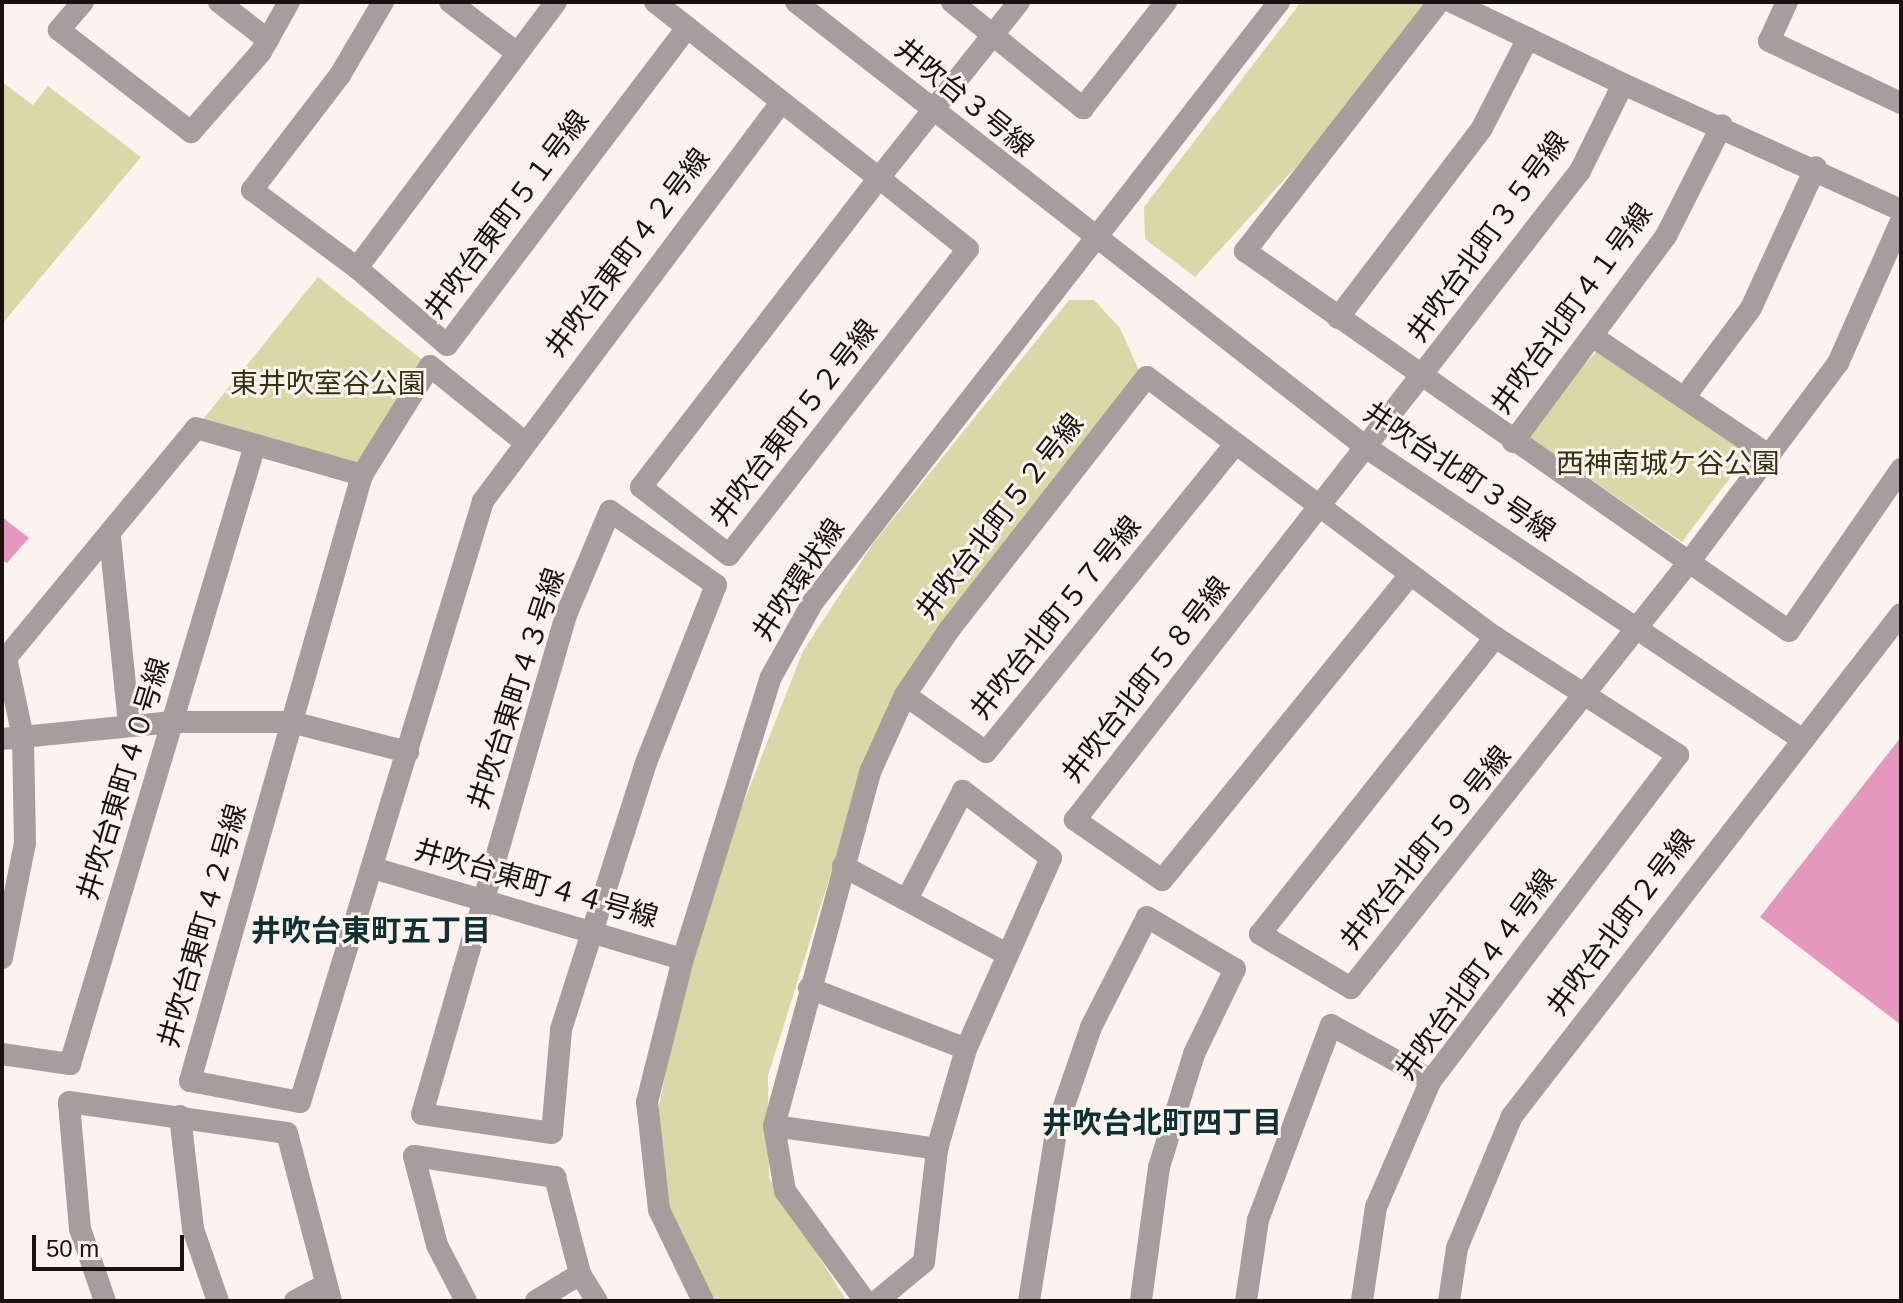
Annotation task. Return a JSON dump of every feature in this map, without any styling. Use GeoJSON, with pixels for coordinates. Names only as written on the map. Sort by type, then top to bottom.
{"type":"FeatureCollection","features":[{"type":"Feature","properties":{"kind":"street"},"geometry":{"type":"LineString","coordinates":[[83,2],[59,30],[191,132],[268,40],[289,2]]}},
{"type":"Feature","properties":{"kind":"street"},"geometry":{"type":"LineString","coordinates":[[219,2],[268,40]]}},
{"type":"Feature","properties":{"kind":"street"},"geometry":{"type":"LineString","coordinates":[[383,2],[340,75],[252,190],[357,268],[556,2]]}},
{"type":"Feature","properties":{"kind":"street"},"geometry":{"type":"LineString","coordinates":[[450,2],[517,53]]}},
{"type":"Feature","properties":{"kind":"street"},"geometry":{"type":"LineString","coordinates":[[655,2],[879,178]]}},
{"type":"Feature","properties":{"kind":"street","name":"井吹台３号線"},"geometry":{"type":"LineString","coordinates":[[796,2],[1094,240]]}},
{"type":"Feature","properties":{"kind":"street"},"geometry":{"type":"LineString","coordinates":[[952,2],[1083,108],[1166,2]]}},
{"type":"Feature","properties":{"kind":"street","name":"井吹台東町５２号線"},"geometry":{"type":"LineString","coordinates":[[879,178],[968,249],[729,555],[641,487],[879,178],[1019,2]]}},
{"type":"Feature","properties":{"kind":"street","name":"井吹環状線"},"geometry":{"type":"LineString","coordinates":[[703,1301],[659,1210],[648,1159],[647,1102],[683,959],[771,677],[793,631],[1279,2]]}},
{"type":"Feature","properties":{"kind":"street","name":"井吹台北町３５号線"},"geometry":{"type":"LineString","coordinates":[[1421,379],[1245,251],[1439,2]]}},
{"type":"Feature","properties":{"kind":"street"},"geometry":{"type":"LineString","coordinates":[[1452,2],[1623,84],[1816,167],[1901,210]]}},
{"type":"Feature","properties":{"kind":"street"},"geometry":{"type":"LineString","coordinates":[[1787,2],[1769,41],[1901,103]]}},
{"type":"Feature","properties":{"kind":"street","name":"井吹台東町５１号線"},"geometry":{"type":"LineString","coordinates":[[357,268],[447,345],[687,28]]}},
{"type":"Feature","properties":{"kind":"street"},"geometry":{"type":"LineString","coordinates":[[1338,318],[1482,128],[1528,38]]}},
{"type":"Feature","properties":{"kind":"street","name":"井吹台北町３５号線"},"geometry":{"type":"LineString","coordinates":[[1367,448],[1580,171],[1623,84]]}},
{"type":"Feature","properties":{"kind":"street","name":"井吹台東町４２号線"},"geometry":{"type":"LineString","coordinates":[[522,440],[430,366],[362,475],[190,1081],[300,1102],[483,501],[522,440],[781,102]]}},
{"type":"Feature","properties":{"kind":"street","name":"井吹台北町４１号線"},"geometry":{"type":"LineString","coordinates":[[1513,442],[1595,338],[1666,236],[1722,125]]}},
{"type":"Feature","properties":{"kind":"street"},"geometry":{"type":"LineString","coordinates":[[1684,398],[1751,308],[1816,167]]}},
{"type":"Feature","properties":{"kind":"street","name":"井吹台北町５９号線"},"geometry":{"type":"LineString","coordinates":[[1495,637],[1260,934],[1351,988],[1590,693],[1838,363],[1901,221]]}},
{"type":"Feature","properties":{"kind":"street","name":"井吹台北町３号線"},"geometry":{"type":"LineString","coordinates":[[1094,240],[1367,448],[1800,738]]}},
{"type":"Feature","properties":{"kind":"street"},"geometry":{"type":"LineString","coordinates":[[1595,338],[1770,456]]}},
{"type":"Feature","properties":{"kind":"street","name":"井吹台北町５２号線"},"geometry":{"type":"LineString","coordinates":[[865,1301],[785,1191],[774,1126],[809,988],[871,770],[905,695],[1147,377],[1495,637],[1590,693],[1678,755]]}},
{"type":"Feature","properties":{"kind":"street"},"geometry":{"type":"LineString","coordinates":[[1421,379],[1789,631],[1901,469]]}},
{"type":"Feature","properties":{"kind":"street"},"geometry":{"type":"LineString","coordinates":[[2,958],[25,843],[6,658],[110,537],[196,428],[362,475]]}},
{"type":"Feature","properties":{"kind":"street","name":"井吹台北町５７号線"},"geometry":{"type":"LineString","coordinates":[[905,695],[986,752],[1235,444]]}},
{"type":"Feature","properties":{"kind":"street","name":"井吹台東町４０号線"},"geometry":{"type":"LineString","coordinates":[[2,1054],[70,1064],[255,445]]}},
{"type":"Feature","properties":{"kind":"street","name":"井吹台北町５８号線"},"geometry":{"type":"LineString","coordinates":[[1367,448],[1075,820],[1162,880],[1410,575]]}},
{"type":"Feature","properties":{"kind":"street","name":"井吹台東町４３号線"},"geometry":{"type":"LineString","coordinates":[[610,511],[716,585],[646,763],[598,932],[561,1030],[552,1133],[422,1114],[484,900],[566,615],[610,511]]}},
{"type":"Feature","properties":{"kind":"street"},"geometry":{"type":"LineString","coordinates":[[110,537],[129,725]]}},
{"type":"Feature","properties":{"kind":"street","name":"井吹台北町２号線"},"geometry":{"type":"LineString","coordinates":[[1449,1301],[1457,1248],[1512,1116],[1800,738],[1900,619]]}},
{"type":"Feature","properties":{"kind":"street"},"geometry":{"type":"LineString","coordinates":[[12,738],[172,722],[291,722],[408,752]]}},
{"type":"Feature","properties":{"kind":"street","name":"井吹台北町４４号線"},"geometry":{"type":"LineString","coordinates":[[1362,1301],[1376,1207],[1431,1080],[1678,755]]}},
{"type":"Feature","properties":{"kind":"street"},"geometry":{"type":"LineString","coordinates":[[877,1301],[924,1262],[937,1149],[966,1049],[1003,952],[1051,858],[963,791],[908,897]]}},
{"type":"Feature","properties":{"kind":"street"},"geometry":{"type":"LineString","coordinates":[[843,866],[908,897],[1003,952]]}},
{"type":"Feature","properties":{"kind":"street","name":"井吹台東町４４号線"},"geometry":{"type":"LineString","coordinates":[[373,868],[683,959]]}},
{"type":"Feature","properties":{"kind":"street"},"geometry":{"type":"LineString","coordinates":[[1029,1301],[1057,1126],[1091,1027],[1147,917],[1235,969],[1194,1054],[1159,1167],[1141,1301]]}},
{"type":"Feature","properties":{"kind":"street"},"geometry":{"type":"LineString","coordinates":[[809,988],[966,1049]]}},
{"type":"Feature","properties":{"kind":"street"},"geometry":{"type":"LineString","coordinates":[[1246,1301],[1258,1220],[1331,1025],[1431,1080]]}},
{"type":"Feature","properties":{"kind":"street"},"geometry":{"type":"LineString","coordinates":[[105,1301],[80,1229],[69,1102],[287,1133],[327,1293],[295,1301]]}},
{"type":"Feature","properties":{"kind":"street"},"geometry":{"type":"LineString","coordinates":[[180,1116],[193,1229],[218,1301]]}},
{"type":"Feature","properties":{"kind":"street"},"geometry":{"type":"LineString","coordinates":[[774,1126],[937,1149]]}},
{"type":"Feature","properties":{"kind":"street"},"geometry":{"type":"LineString","coordinates":[[466,1301],[437,1245],[414,1156],[555,1177],[580,1274],[597,1301]]}},
{"type":"Feature","properties":{"kind":"street"},"geometry":{"type":"LineString","coordinates":[[536,1301],[580,1274]]}},
{"type":"Feature","properties":{"kind":"green space"},"geometry":{"type":"Polygon","coordinates":[[[1301,2],[1429,2],[1318,143],[1195,277],[1145,239],[1144,207],[1301,2]]]}},
{"type":"Feature","properties":{"kind":"green space"},"geometry":{"type":"Polygon","coordinates":[[[2,82],[33,105],[48,86],[141,157],[2,324],[2,82]]]}},
{"type":"Feature","properties":{"kind":"green space","name":"東井吹室谷公園"},"geometry":{"type":"Polygon","coordinates":[[[318,277],[430,366],[362,475],[196,428],[318,277]]]}},
{"type":"Feature","properties":{"kind":"green space"},"geometry":{"type":"Polygon","coordinates":[[[1069,300],[1094,300],[1120,328],[1140,373],[872,741],[768,1076],[769,1178],[847,1301],[709,1301],[688,1280],[664,1194],[659,1107],[679,1003],[723,855],[803,651],[872,545],[1069,300]]]}},
{"type":"Feature","properties":{"kind":"green space","name":"西神南城ケ谷公園"},"geometry":{"type":"Polygon","coordinates":[[[1597,351],[1750,451],[1682,542],[1522,432],[1597,351]]]}},
{"type":"Feature","properties":{"kind":"shaded area"},"geometry":{"type":"Polygon","coordinates":[[[2,517],[29,538],[7,563],[2,560],[2,517]]]}},
{"type":"Feature","properties":{"kind":"shaded area"},"geometry":{"type":"Polygon","coordinates":[[[1901,737],[1901,1025],[1760,917],[1901,737]]]}},
{"type":"Feature","properties":{"kind":"district","name":"井吹台東町五丁目"},"geometry":{"type":"Point","coordinates":[371,931]}},
{"type":"Feature","properties":{"kind":"district","name":"井吹台北町四丁目"},"geometry":{"type":"Point","coordinates":[1162,1123]}}]}
